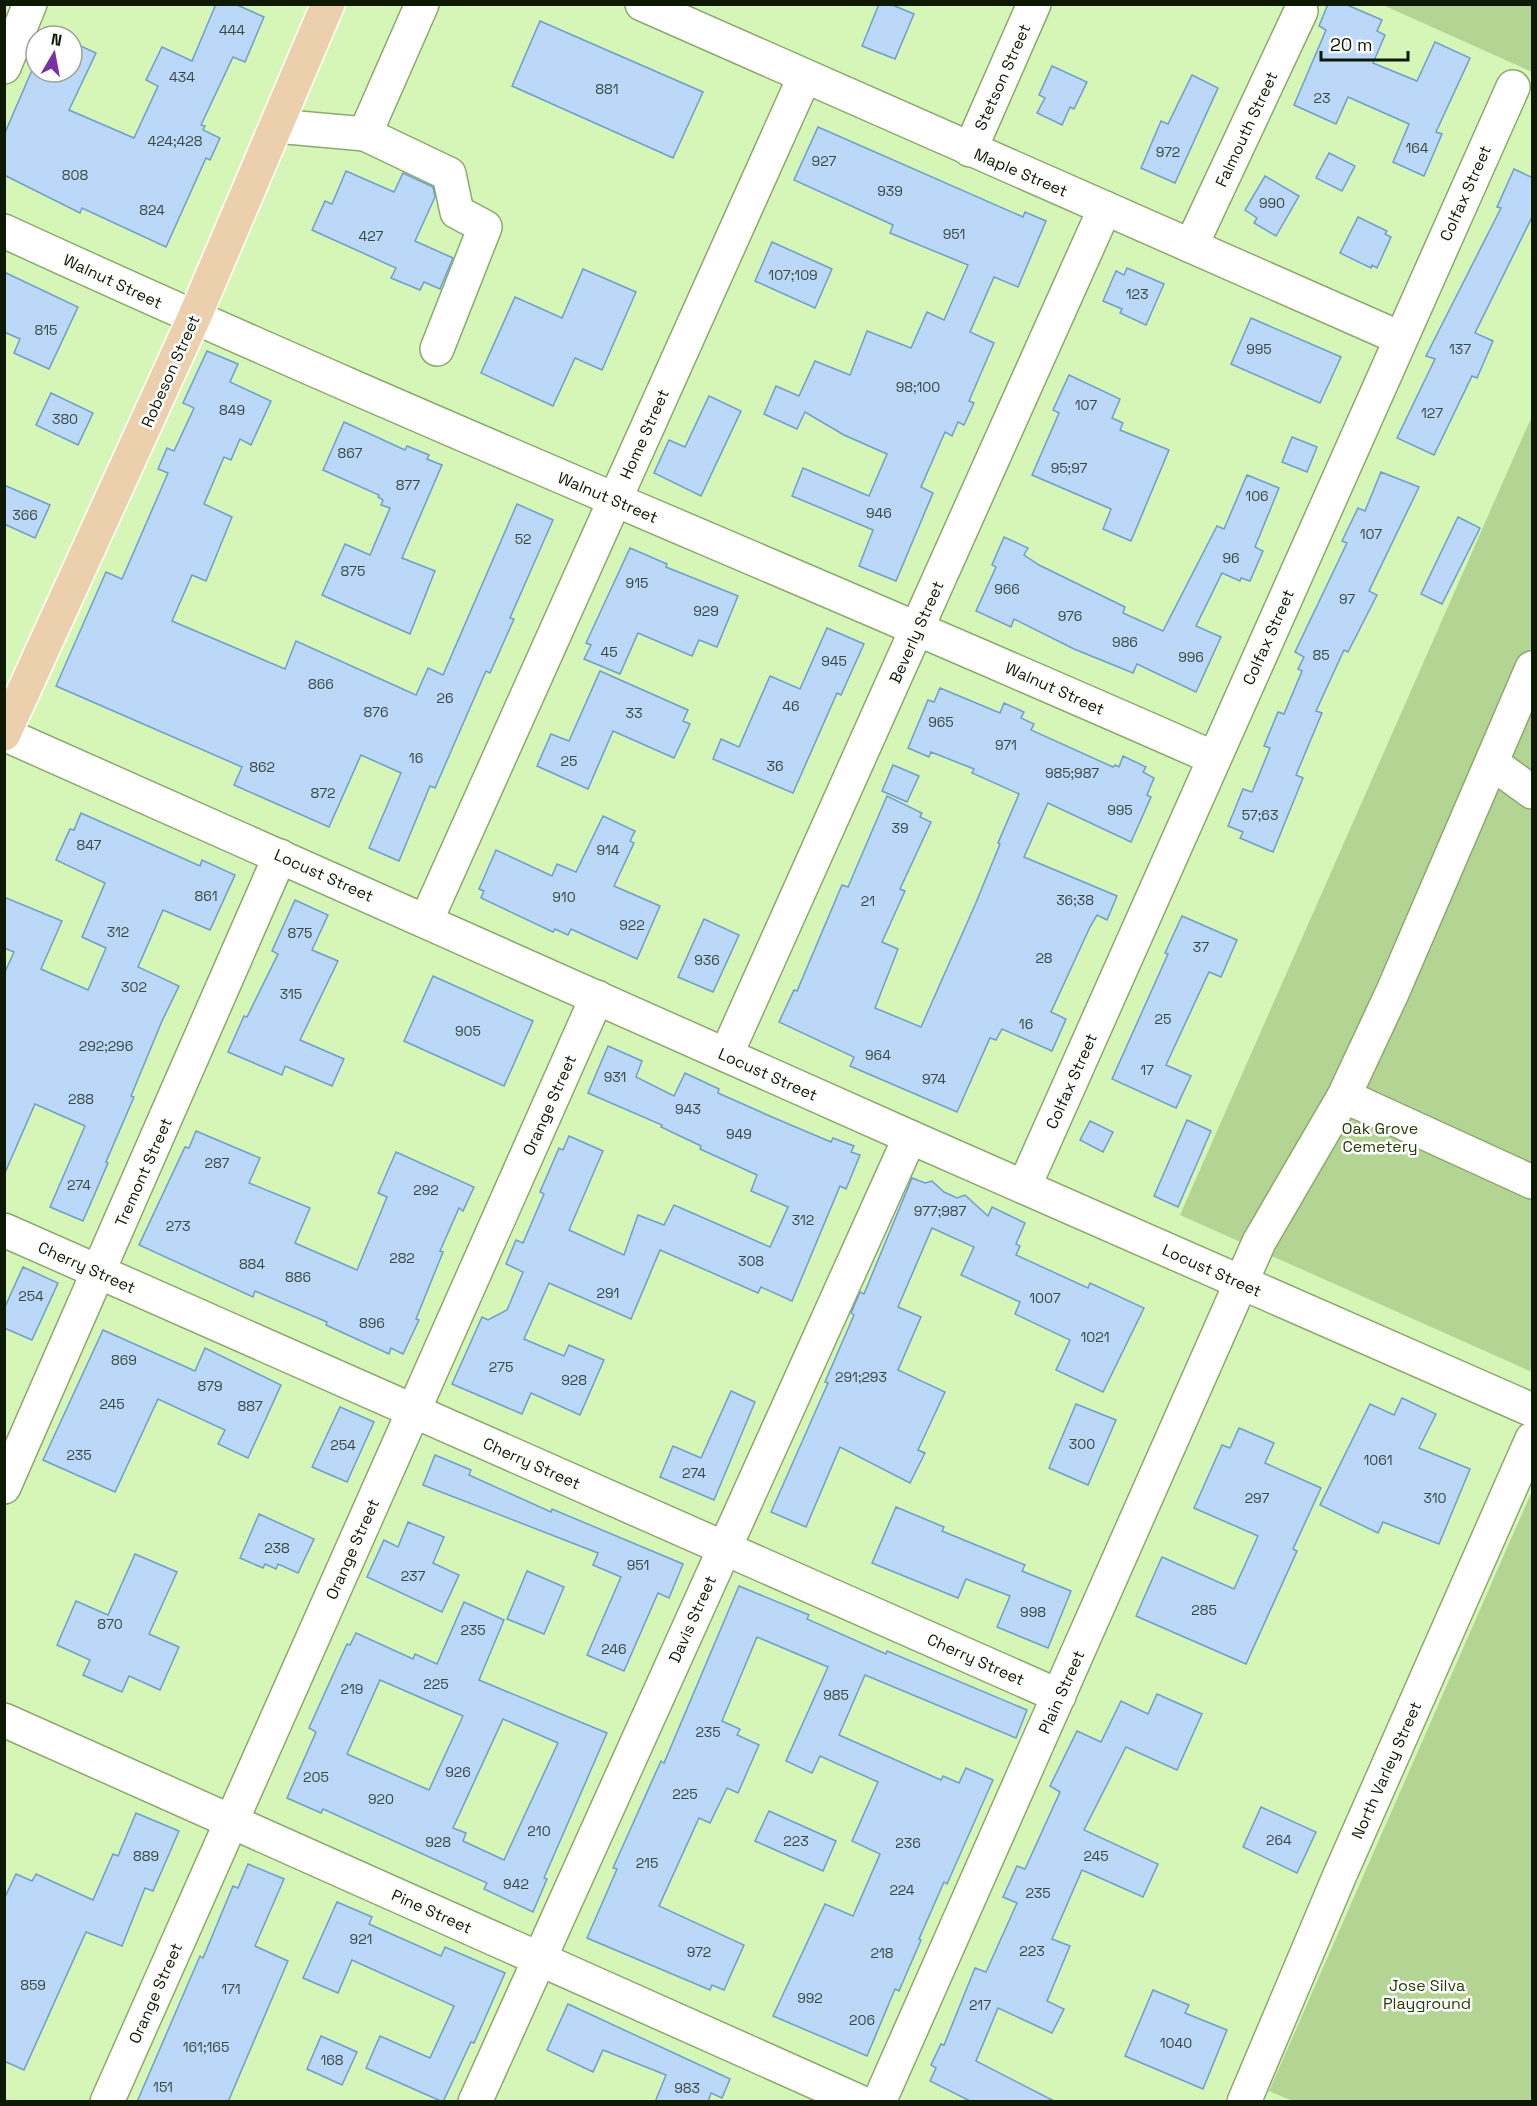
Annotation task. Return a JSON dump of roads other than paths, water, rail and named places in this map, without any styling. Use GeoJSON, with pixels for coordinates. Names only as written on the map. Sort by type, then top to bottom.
{"type":"FeatureCollection","features":[{"type":"Feature","properties":{"kind":"main road","name":"Robeson Street"},"geometry":{"type":"LineString","coordinates":[[4,734],[194,318],[328,4]]}},
{"type":"Feature","properties":{"kind":"street"},"geometry":{"type":"LineString","coordinates":[[4,67],[30,4]]}},
{"type":"Feature","properties":{"kind":"street"},"geometry":{"type":"LineString","coordinates":[[365,134],[422,4]]}},
{"type":"Feature","properties":{"kind":"street","name":"Stetson Street"},"geometry":{"type":"LineString","coordinates":[[970,150],[1034,4]]}},
{"type":"Feature","properties":{"kind":"street","name":"Maple Street"},"geometry":{"type":"LineString","coordinates":[[650,6],[804,78],[1400,339]]}},
{"type":"Feature","properties":{"kind":"street","name":"Falmouth Street"},"geometry":{"type":"LineString","coordinates":[[1191,246],[1301,11]]}},
{"type":"Feature","properties":{"kind":"street","name":"Home Street"},"geometry":{"type":"LineString","coordinates":[[426,921],[804,78]]}},
{"type":"Feature","properties":{"kind":"street","name":"Colfax Street"},"geometry":{"type":"LineString","coordinates":[[1024,1187],[1513,87]]}},
{"type":"Feature","properties":{"kind":"street"},"geometry":{"type":"LineString","coordinates":[[276,126],[365,134],[449,174],[457,212],[484,228],[437,349]]}},
{"type":"Feature","properties":{"kind":"street","name":"Beverly Street"},"geometry":{"type":"LineString","coordinates":[[726,1055],[1105,208]]}},
{"type":"Feature","properties":{"kind":"street","name":"Walnut Street"},"geometry":{"type":"LineString","coordinates":[[4,231],[194,318],[615,500],[918,627],[1214,758]]}},
{"type":"Feature","properties":{"kind":"street","name":"Plain Street"},"geometry":{"type":"LineString","coordinates":[[879,2102],[1259,1242],[1344,1096],[1533,668]]}},
{"type":"Feature","properties":{"kind":"street","name":"Locust Street"},"geometry":{"type":"LineString","coordinates":[[4,734],[910,1137],[1533,1410]]}},
{"type":"Feature","properties":{"kind":"street"},"geometry":{"type":"LineString","coordinates":[[1492,763],[1533,792]]}},
{"type":"Feature","properties":{"kind":"street","name":"Tremont Street"},"geometry":{"type":"LineString","coordinates":[[4,1487],[280,856]]}},
{"type":"Feature","properties":{"kind":"street","name":"Orange Street"},"geometry":{"type":"LineString","coordinates":[[107,2102],[597,997]]}},
{"type":"Feature","properties":{"kind":"street"},"geometry":{"type":"LineString","coordinates":[[1344,1096],[1533,1182]]}},
{"type":"Feature","properties":{"kind":"street","name":"Davis Street"},"geometry":{"type":"LineString","coordinates":[[475,2102],[910,1137]]}},
{"type":"Feature","properties":{"kind":"street","name":"Cherry Street"},"geometry":{"type":"LineString","coordinates":[[4,1230],[1059,1696]]}},
{"type":"Feature","properties":{"kind":"street","name":"North Varley Street"},"geometry":{"type":"LineString","coordinates":[[1244,2102],[1334,1888],[1533,1440]]}},
{"type":"Feature","properties":{"kind":"street","name":"Pine Street"},"geometry":{"type":"LineString","coordinates":[[4,1720],[860,2102]]}},
{"type":"Feature","properties":{"kind":"park label","name":"Oak Grove Cemetery"},"geometry":{"type":"Point","coordinates":[1380,1137]}},
{"type":"Feature","properties":{"kind":"park label","name":"Jose Silva Playground"},"geometry":{"type":"Point","coordinates":[1427,1994]}}]}
